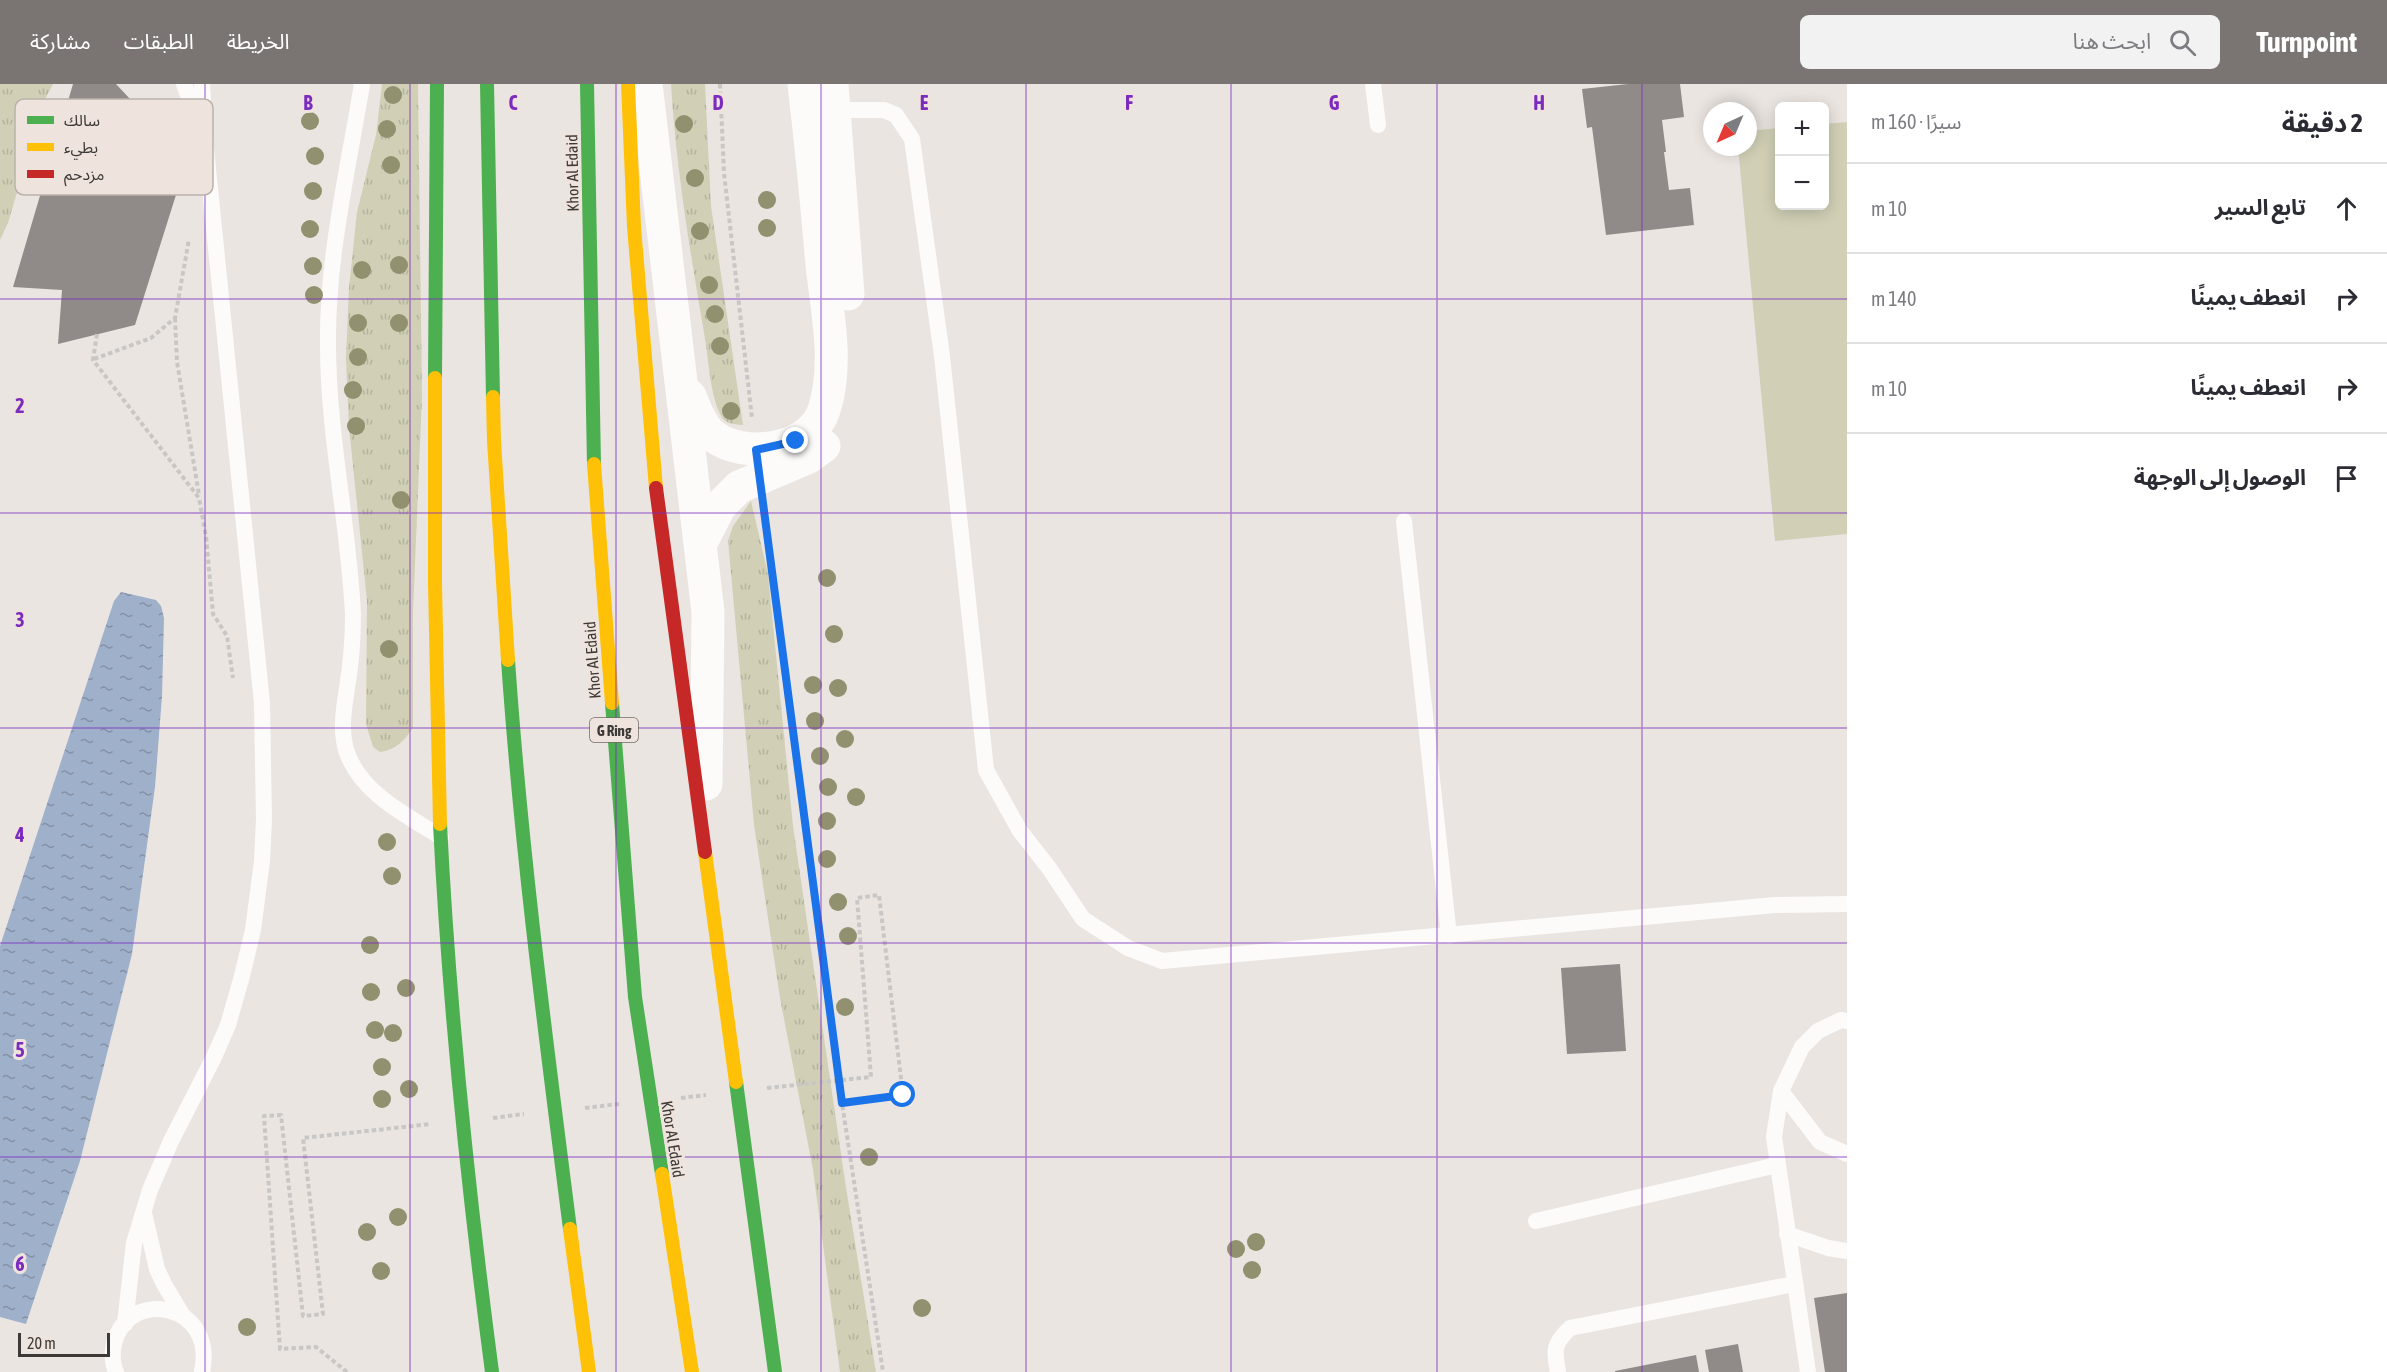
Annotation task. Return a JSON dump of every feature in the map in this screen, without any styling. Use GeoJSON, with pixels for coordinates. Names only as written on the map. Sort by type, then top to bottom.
{"type":"FeatureCollection","features":[{"type":"Feature","properties":{"kind":"highway"},"geometry":{"type":"LineString","coordinates":[[437,84],[438,315],[434,568],[441,837],[454,1046],[492,1372]]}},
{"type":"Feature","properties":{"kind":"highway"},"geometry":{"type":"LineString","coordinates":[[487,84],[494,441],[513,730],[542,1005],[589,1372]]}},
{"type":"Feature","properties":{"kind":"highway","name":"Khor Al Edaid"},"geometry":{"type":"LineString","coordinates":[[587,84],[593,448],[634,985],[692,1372]]}},
{"type":"Feature","properties":{"kind":"highway"},"geometry":{"type":"LineString","coordinates":[[628,84],[634,227],[654,473],[775,1372]]}},
{"type":"Feature","properties":{"kind":"street"},"geometry":{"type":"LineString","coordinates":[[646,84],[708,612],[705,846]]}},
{"type":"Feature","properties":{"kind":"street"},"geometry":{"type":"LineString","coordinates":[[701,543],[720,506],[758,464],[813,430],[822,415],[831,356],[819,98]]}},
{"type":"Feature","properties":{"kind":"street"},"geometry":{"type":"LineString","coordinates":[[678,367],[698,415],[710,434],[758,464]]}},
{"type":"Feature","properties":{"kind":"lane"},"geometry":{"type":"LineString","coordinates":[[184,84],[191,99]]}},
{"type":"Feature","properties":{"kind":"lane"},"geometry":{"type":"LineString","coordinates":[[202,84],[203,99]]}},
{"type":"Feature","properties":{"kind":"lane"},"geometry":{"type":"LineString","coordinates":[[362,84],[334,254],[328,343],[329,398],[352,600],[351,656],[342,710],[342,730],[346,750],[361,778],[385,801],[441,837]]}},
{"type":"Feature","properties":{"kind":"lane"},"geometry":{"type":"LineString","coordinates":[[1373,84],[1378,125]]}},
{"type":"Feature","properties":{"kind":"lane"},"geometry":{"type":"LineString","coordinates":[[819,98],[884,110],[896,115],[912,139],[942,356],[986,770],[1020,831],[1049,868],[1083,919],[1128,948],[1162,961],[1775,905],[1847,904]]}},
{"type":"Feature","properties":{"kind":"lane"},"geometry":{"type":"LineString","coordinates":[[125,1324],[134,1243],[150,1190],[160,1164],[219,1046],[242,976],[258,898],[264,819],[262,703],[211,195]]}},
{"type":"Feature","properties":{"kind":"lane"},"geometry":{"type":"LineString","coordinates":[[1404,521],[1449,936]]}},
{"type":"Feature","properties":{"kind":"lane"},"geometry":{"type":"LineString","coordinates":[[1808,1372],[1774,1137],[1781,1091],[1802,1047],[1818,1030],[1841,1020],[1847,1021]]}},
{"type":"Feature","properties":{"kind":"lane"},"geometry":{"type":"LineString","coordinates":[[1781,1091],[1820,1142],[1847,1154]]}},
{"type":"Feature","properties":{"kind":"lane"},"geometry":{"type":"LineString","coordinates":[[1536,1221],[1777,1165]]}},
{"type":"Feature","properties":{"kind":"lane"},"geometry":{"type":"LineString","coordinates":[[144,1213],[157,1269],[183,1316],[195,1327],[203,1341],[205,1358],[202,1372]]}},
{"type":"Feature","properties":{"kind":"lane"},"geometry":{"type":"LineString","coordinates":[[1787,1234],[1828,1248],[1847,1251]]}},
{"type":"Feature","properties":{"kind":"lane"},"geometry":{"type":"LineString","coordinates":[[1558,1372],[1554,1353],[1558,1340],[1570,1328],[1794,1284]]}},
{"type":"Feature","properties":{"kind":"lane"},"geometry":{"type":"LineString","coordinates":[[116,1372],[112,1352],[116,1336],[125,1324],[137,1314],[153,1309],[169,1310],[183,1316]]}},
{"type":"Feature","properties":{"kind":"lane"},"geometry":{"type":"LineString","coordinates":[[480,1372],[487,1338]]}},
{"type":"Feature","properties":{"kind":"path"},"geometry":{"type":"LineString","coordinates":[[720,84],[724,173],[758,464],[842,1103],[882,1372]]}},
{"type":"Feature","properties":{"kind":"path"},"geometry":{"type":"LineString","coordinates":[[191,228],[175,318],[177,362],[206,536],[213,614],[226,636],[234,688]]}},
{"type":"Feature","properties":{"kind":"path"},"geometry":{"type":"LineString","coordinates":[[93,360],[151,338],[175,318]]}},
{"type":"Feature","properties":{"kind":"path"},"geometry":{"type":"LineString","coordinates":[[97,334],[93,360],[199,498]]}},
{"type":"Feature","properties":{"kind":"path"},"geometry":{"type":"LineString","coordinates":[[842,1103],[903,1095],[879,895],[857,898],[871,1077]]}},
{"type":"Feature","properties":{"kind":"path"},"geometry":{"type":"LineString","coordinates":[[303,1138],[323,1314],[303,1316],[281,1115],[264,1116],[280,1348],[316,1347],[347,1372]]}},
{"type":"Feature","properties":{"kind":"green space"},"geometry":{"type":"Polygon","coordinates":[[[0,84],[53,84],[45,99],[15,99],[16,195],[0,240],[0,84]]]}},
{"type":"Feature","properties":{"kind":"green space"},"geometry":{"type":"Polygon","coordinates":[[[382,84],[418,84],[422,397],[413,612],[413,727],[400,744],[380,752],[373,747],[366,724],[367,601],[349,427],[346,359],[349,288],[357,212],[376,135],[382,84]]]}},
{"type":"Feature","properties":{"kind":"green space"},"geometry":{"type":"Polygon","coordinates":[[[671,84],[705,84],[711,206],[743,425],[724,420],[716,405],[684,209],[671,84]]]}},
{"type":"Feature","properties":{"kind":"green space"},"geometry":{"type":"Polygon","coordinates":[[[1847,122],[1847,534],[1775,541],[1739,156],[1757,156],[1757,130],[1775,128],[1775,210],[1829,210],[1829,124],[1847,122]]]}},
{"type":"Feature","properties":{"kind":"green space"},"geometry":{"type":"Polygon","coordinates":[[[751,501],[768,574],[793,826],[845,1181],[876,1372],[840,1372],[813,1170],[780,998],[754,825],[728,541],[733,526],[751,501]]]}},
{"type":"Feature","properties":{"kind":"water"},"geometry":{"type":"Polygon","coordinates":[[[121,592],[156,600],[161,606],[164,618],[162,696],[155,787],[132,954],[80,1161],[26,1324],[0,1317],[0,946],[114,601],[121,592]]]}},
{"type":"Feature","properties":{"kind":"building"},"geometry":{"type":"Polygon","coordinates":[[[73,84],[116,84],[130,99],[69,99],[73,84]]]}},
{"type":"Feature","properties":{"kind":"building"},"geometry":{"type":"Polygon","coordinates":[[[1628,84],[1680,84],[1684,117],[1662,120],[1666,152],[1664,152],[1669,190],[1690,188],[1694,225],[1606,235],[1592,127],[1587,128],[1582,89],[1628,84]]]}},
{"type":"Feature","properties":{"kind":"building"},"geometry":{"type":"Polygon","coordinates":[[[40,195],[176,195],[135,325],[58,344],[62,290],[13,287],[40,195]]]}},
{"type":"Feature","properties":{"kind":"building"},"geometry":{"type":"Polygon","coordinates":[[[1620,964],[1626,1051],[1567,1054],[1561,968],[1620,964]]]}},
{"type":"Feature","properties":{"kind":"building"},"geometry":{"type":"Polygon","coordinates":[[[1847,1293],[1847,1372],[1825,1372],[1814,1298],[1847,1293]]]}},
{"type":"Feature","properties":{"kind":"building"},"geometry":{"type":"Polygon","coordinates":[[[1738,1344],[1743,1372],[1709,1372],[1705,1350],[1738,1344]]]}},
{"type":"Feature","properties":{"kind":"building"},"geometry":{"type":"Polygon","coordinates":[[[1696,1355],[1699,1372],[1615,1372],[1615,1371],[1696,1355]]]}},
{"type":"Feature","properties":{"kind":"traffic: fast"},"geometry":{"type":"LineString","coordinates":[[435,378],[437,84]]}},
{"type":"Feature","properties":{"kind":"traffic: fast"},"geometry":{"type":"LineString","coordinates":[[487,84],[493,397]]}},
{"type":"Feature","properties":{"kind":"traffic: fast"},"geometry":{"type":"LineString","coordinates":[[587,84],[594,464]]}},
{"type":"Feature","properties":{"kind":"traffic: fast"},"geometry":{"type":"LineString","coordinates":[[508,660],[527,874],[570,1229]]}},
{"type":"Feature","properties":{"kind":"traffic: fast"},"geometry":{"type":"LineString","coordinates":[[612,703],[635,997],[662,1174]]}},
{"type":"Feature","properties":{"kind":"traffic: fast"},"geometry":{"type":"LineString","coordinates":[[440,824],[460,1098],[492,1372]]}},
{"type":"Feature","properties":{"kind":"traffic: fast"},"geometry":{"type":"LineString","coordinates":[[736,1082],[775,1372]]}},
{"type":"Feature","properties":{"kind":"traffic: slow"},"geometry":{"type":"LineString","coordinates":[[628,84],[634,227],[656,488]]}},
{"type":"Feature","properties":{"kind":"traffic: slow"},"geometry":{"type":"LineString","coordinates":[[435,378],[435,583],[440,824]]}},
{"type":"Feature","properties":{"kind":"traffic: slow"},"geometry":{"type":"LineString","coordinates":[[493,397],[508,660]]}},
{"type":"Feature","properties":{"kind":"traffic: slow"},"geometry":{"type":"LineString","coordinates":[[594,464],[612,703]]}},
{"type":"Feature","properties":{"kind":"traffic: slow"},"geometry":{"type":"LineString","coordinates":[[705,852],[736,1082]]}},
{"type":"Feature","properties":{"kind":"traffic: slow"},"geometry":{"type":"LineString","coordinates":[[662,1174],[692,1372]]}},
{"type":"Feature","properties":{"kind":"traffic: slow"},"geometry":{"type":"LineString","coordinates":[[570,1229],[589,1372]]}},
{"type":"Feature","properties":{"kind":"traffic: jam"},"geometry":{"type":"LineString","coordinates":[[656,488],[705,852]]}},
{"type":"Feature","properties":{"kind":"route"},"geometry":{"type":"LineString","coordinates":[[796,441],[756,450],[842,1103],[903,1095]]}}]}
